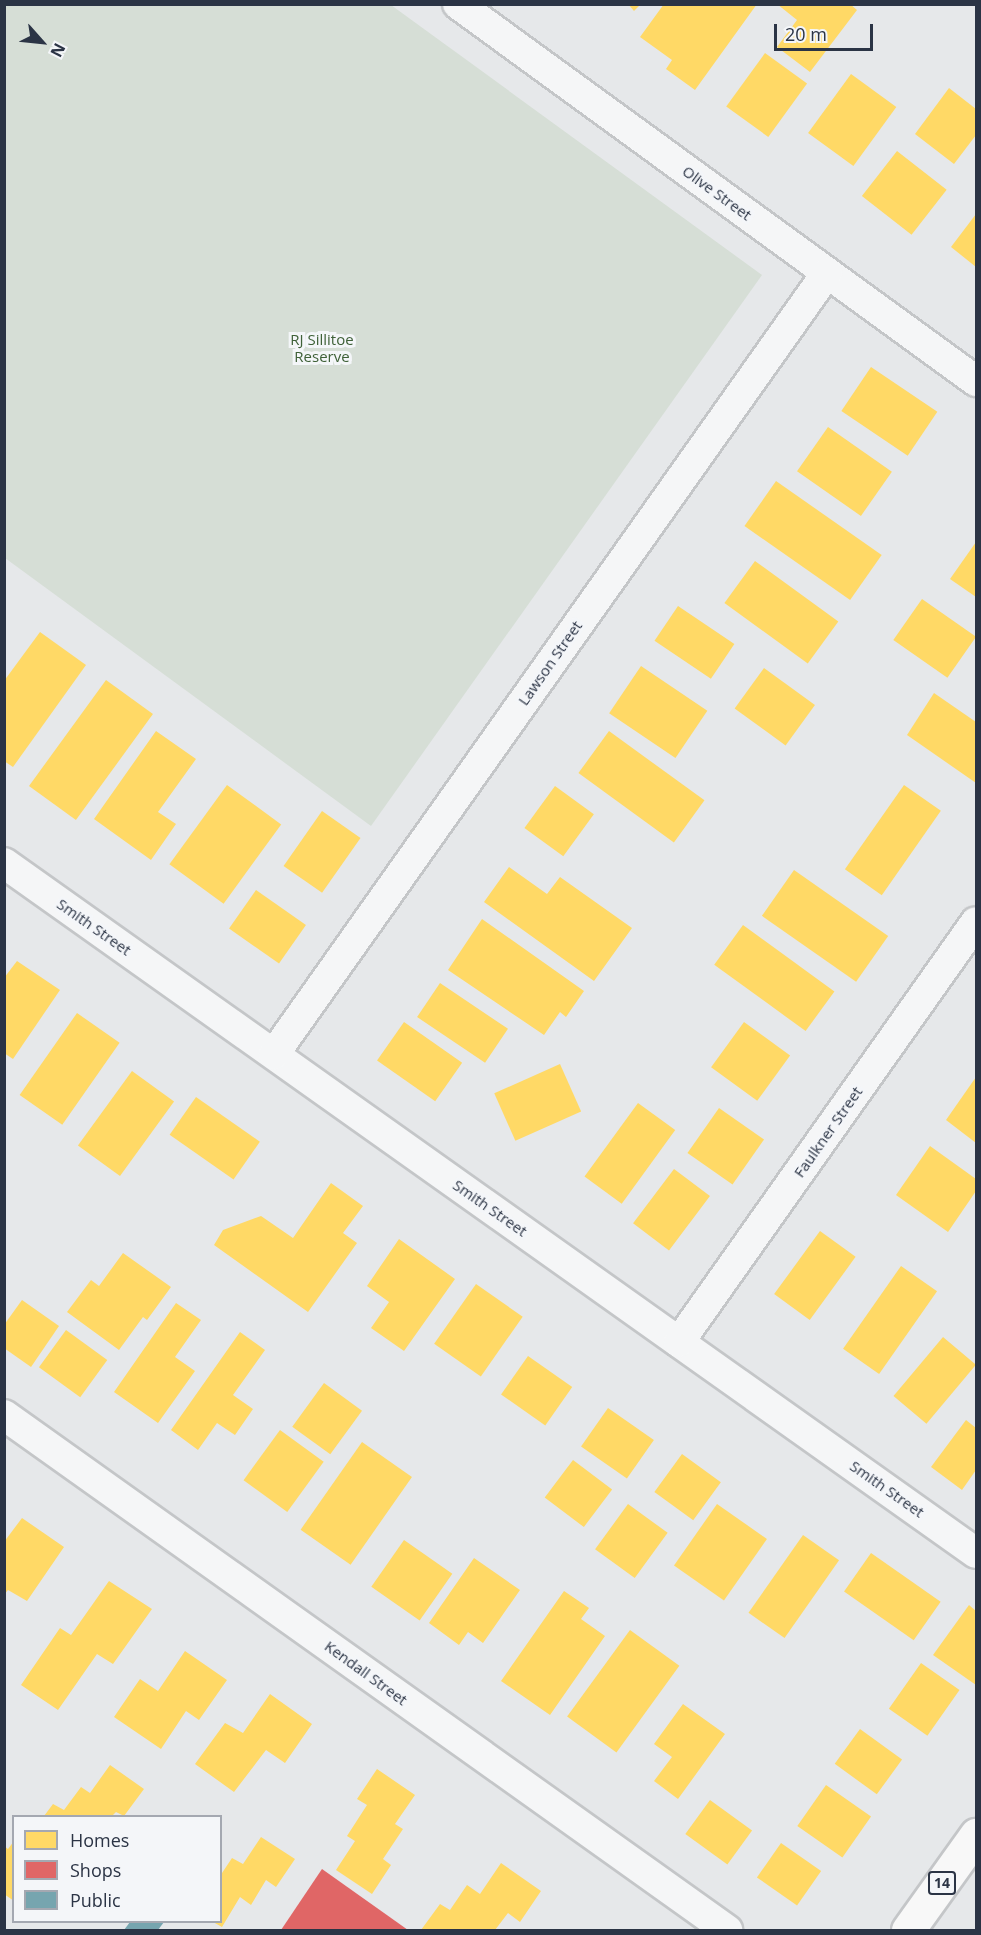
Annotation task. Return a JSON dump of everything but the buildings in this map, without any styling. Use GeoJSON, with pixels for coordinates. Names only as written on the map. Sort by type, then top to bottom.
{"type":"FeatureCollection","features":[{"type":"Feature","properties":{"kind":"main road","name":"14"},"geometry":{"type":"LineString","coordinates":[[908,1930],[976,1835]]}},
{"type":"Feature","properties":{"kind":"street","name":"Olive Street"},"geometry":{"type":"LineString","coordinates":[[458,4],[976,381]]}},
{"type":"Feature","properties":{"kind":"street","name":"Lawson Street"},"geometry":{"type":"LineString","coordinates":[[274,1054],[827,273]]}},
{"type":"Feature","properties":{"kind":"street","name":"Smith Street"},"geometry":{"type":"LineString","coordinates":[[4,863],[976,1553]]}},
{"type":"Feature","properties":{"kind":"street","name":"Faulkner Street"},"geometry":{"type":"LineString","coordinates":[[679,1342],[976,922]]}},
{"type":"Feature","properties":{"kind":"street","name":"Kendall Street"},"geometry":{"type":"LineString","coordinates":[[4,1415],[727,1930]]}},
{"type":"Feature","properties":{"kind":"green space","name":"RJ Sillitoe Reserve"},"geometry":{"type":"Polygon","coordinates":[[[5,4],[391,5],[762,275],[371,826],[5,558],[5,4]]]}}]}
